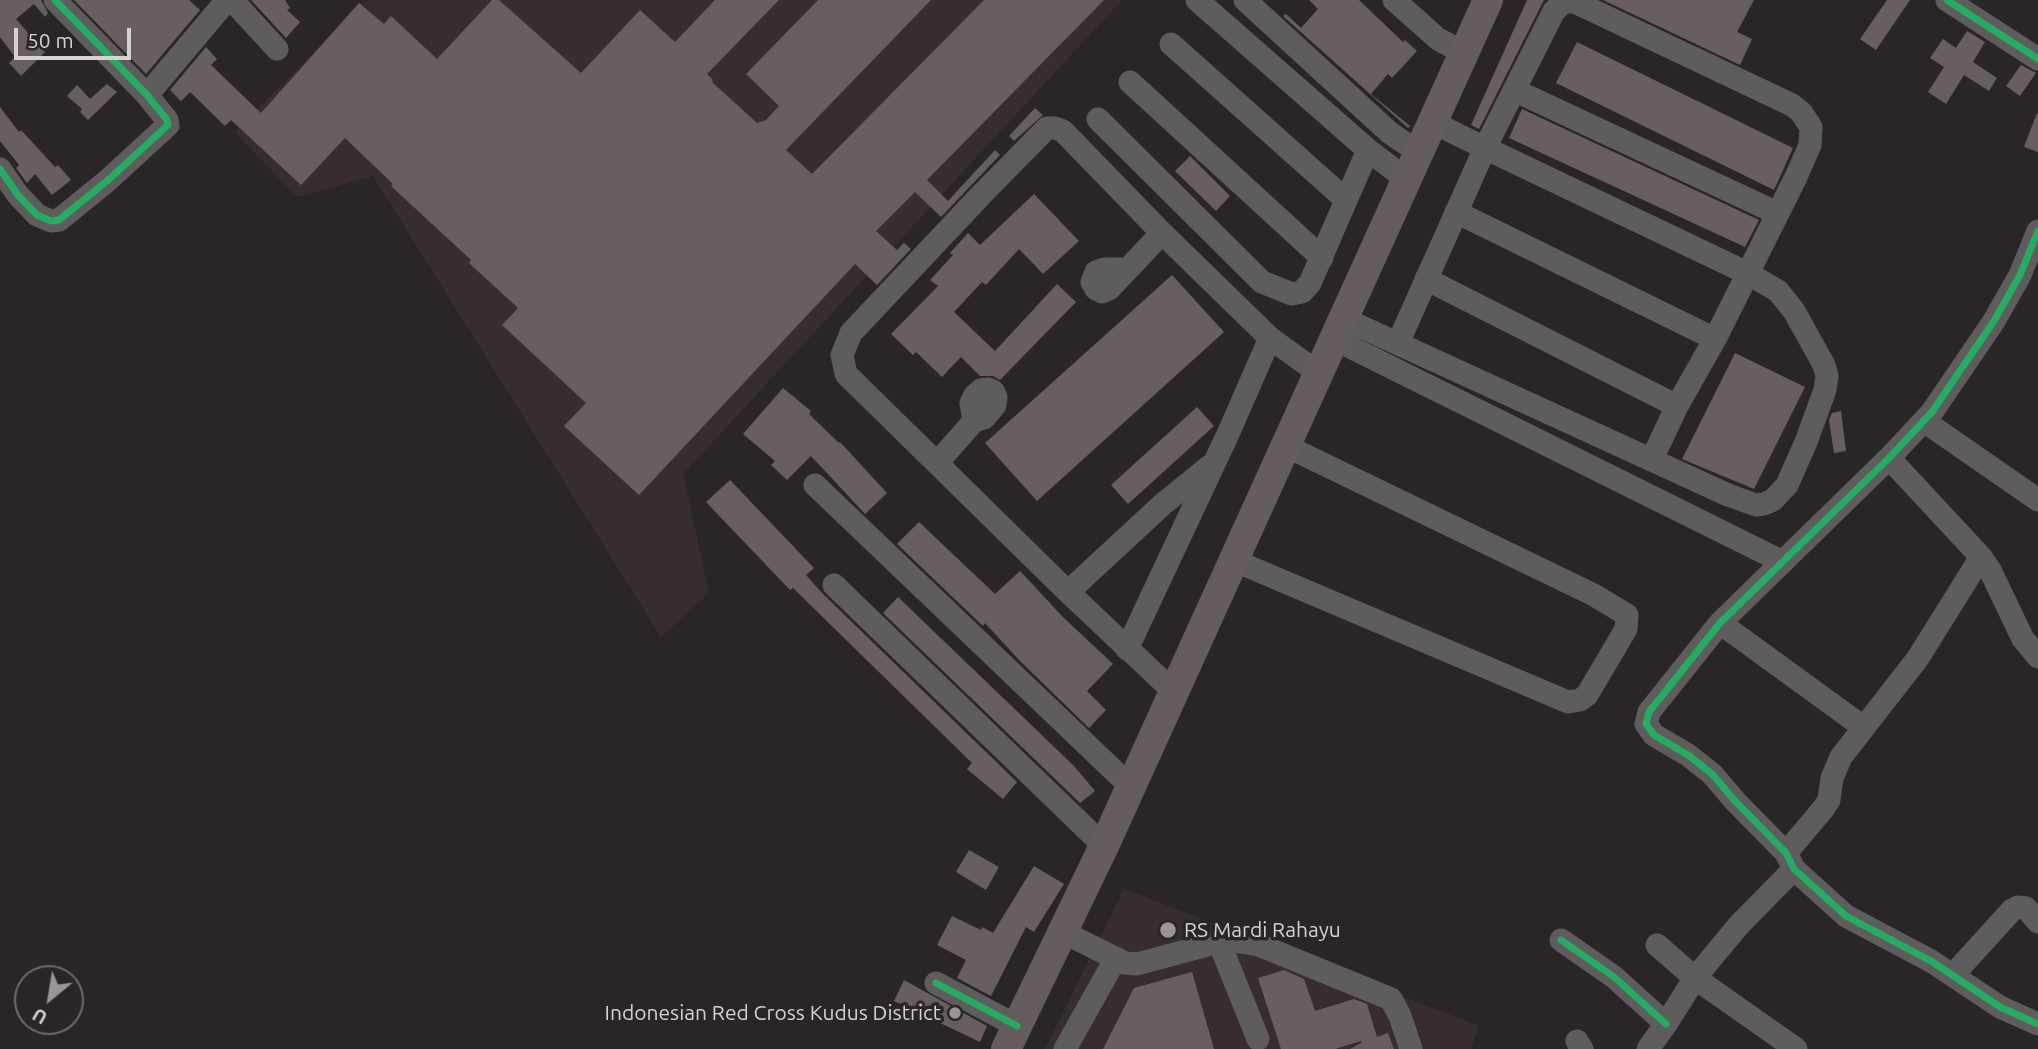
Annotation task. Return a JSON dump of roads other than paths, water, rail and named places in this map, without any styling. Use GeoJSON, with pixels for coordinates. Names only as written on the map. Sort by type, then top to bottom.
{"type":"FeatureCollection","features":[{"type":"Feature","properties":{"kind":"main road"},"geometry":{"type":"LineString","coordinates":[[1012,1037],[1104,846],[1488,0]]}},
{"type":"Feature","properties":{"kind":"street"},"geometry":{"type":"LineString","coordinates":[[0,169],[18,195],[37,215],[51,221],[59,220],[165,129],[167,120],[147,96],[55,0]]}},
{"type":"Feature","properties":{"kind":"street"},"geometry":{"type":"LineString","coordinates":[[147,96],[230,0],[277,49]]}},
{"type":"Feature","properties":{"kind":"street"},"geometry":{"type":"LineString","coordinates":[[1197,0],[1368,150],[1406,179]]}},
{"type":"Feature","properties":{"kind":"street"},"geometry":{"type":"LineString","coordinates":[[1245,0],[1390,133],[1418,152]]}},
{"type":"Feature","properties":{"kind":"street"},"geometry":{"type":"LineString","coordinates":[[1394,0],[1438,39],[1464,54]]}},
{"type":"Feature","properties":{"kind":"street"},"geometry":{"type":"LineString","coordinates":[[1947,0],[2038,59]]}},
{"type":"Feature","properties":{"kind":"street"},"geometry":{"type":"LineString","coordinates":[[1398,343],[1456,212],[1554,10],[1564,2],[1575,2],[1792,105],[1801,112],[1811,127],[1810,145],[1715,339],[1677,405],[1653,459]]}},
{"type":"Feature","properties":{"kind":"street"},"geometry":{"type":"LineString","coordinates":[[1171,44],[1346,200]]}},
{"type":"Feature","properties":{"kind":"street"},"geometry":{"type":"LineString","coordinates":[[1130,82],[1322,258]]}},
{"type":"Feature","properties":{"kind":"street"},"geometry":{"type":"LineString","coordinates":[[1514,90],[1777,213]]}},
{"type":"Feature","properties":{"kind":"street"},"geometry":{"type":"LineString","coordinates":[[1098,120],[1262,282],[1292,294],[1302,292],[1310,283],[1368,150]]}},
{"type":"Feature","properties":{"kind":"street"},"geometry":{"type":"LineString","coordinates":[[1338,328],[1398,343],[1728,495],[1756,505],[1764,505],[1773,500],[1787,485],[1821,403],[1827,376],[1824,365],[1794,311],[1778,291],[1747,273],[1432,122]]}},
{"type":"Feature","properties":{"kind":"street"},"geometry":{"type":"LineString","coordinates":[[1173,691],[846,374],[842,355],[851,333],[1047,128],[1055,128],[1063,131],[1270,338],[1317,372]]}},
{"type":"Feature","properties":{"kind":"street"},"geometry":{"type":"LineString","coordinates":[[1456,212],[1715,339]]}},
{"type":"Feature","properties":{"kind":"street"},"geometry":{"type":"LineString","coordinates":[[2038,231],[2020,275],[1994,321],[1973,355],[1924,421],[1720,623],[1649,712],[1646,724],[1654,735],[1688,755],[1712,774],[1790,861],[1846,916],[1953,975],[2000,1007],[2038,1024]]}},
{"type":"Feature","properties":{"kind":"street"},"geometry":{"type":"LineString","coordinates":[[1127,270],[1163,233]]}},
{"type":"Feature","properties":{"kind":"street"},"geometry":{"type":"LineString","coordinates":[[1426,279],[1677,405]]}},
{"type":"Feature","properties":{"kind":"street"},"geometry":{"type":"LineString","coordinates":[[1338,328],[1783,562]]}},
{"type":"Feature","properties":{"kind":"street"},"geometry":{"type":"LineString","coordinates":[[1127,649],[1270,338]]}},
{"type":"Feature","properties":{"kind":"street"},"geometry":{"type":"LineString","coordinates":[[937,463],[974,421]]}},
{"type":"Feature","properties":{"kind":"street"},"geometry":{"type":"LineString","coordinates":[[1924,421],[2038,500]]}},
{"type":"Feature","properties":{"kind":"street"},"geometry":{"type":"LineString","coordinates":[[1233,560],[1568,702],[1580,700],[1587,695],[1626,629],[1627,615],[1594,595],[1284,445]]}},
{"type":"Feature","properties":{"kind":"street"},"geometry":{"type":"LineString","coordinates":[[1889,458],[1981,557],[2023,639],[2038,657]]}},
{"type":"Feature","properties":{"kind":"street"},"geometry":{"type":"LineString","coordinates":[[1068,592],[1163,504],[1213,464]]}},
{"type":"Feature","properties":{"kind":"street"},"geometry":{"type":"LineString","coordinates":[[816,485],[1130,786]]}},
{"type":"Feature","properties":{"kind":"street"},"geometry":{"type":"LineString","coordinates":[[1163,504],[1181,533]]}},
{"type":"Feature","properties":{"kind":"street"},"geometry":{"type":"LineString","coordinates":[[1647,1049],[1667,1024],[1695,978],[1790,861],[1829,800],[1832,778],[1841,757],[1918,658],[1981,557]]}},
{"type":"Feature","properties":{"kind":"street"},"geometry":{"type":"LineString","coordinates":[[834,585],[1104,846]]}},
{"type":"Feature","properties":{"kind":"street"},"geometry":{"type":"LineString","coordinates":[[1720,623],[1863,727]]}},
{"type":"Feature","properties":{"kind":"street"},"geometry":{"type":"LineString","coordinates":[[1953,975],[2012,910],[2018,907],[2026,908],[2038,922]]}},
{"type":"Feature","properties":{"kind":"street"},"geometry":{"type":"LineString","coordinates":[[1063,932],[1125,963],[1138,964],[1219,942],[1259,945],[1391,999],[1411,1049]]}},
{"type":"Feature","properties":{"kind":"street"},"geometry":{"type":"LineString","coordinates":[[1561,940],[1614,977],[1667,1024]]}},
{"type":"Feature","properties":{"kind":"street"},"geometry":{"type":"LineString","coordinates":[[1219,942],[1258,1039]]}},
{"type":"Feature","properties":{"kind":"street"},"geometry":{"type":"LineString","coordinates":[[1657,945],[1695,978],[1796,1049]]}},
{"type":"Feature","properties":{"kind":"street"},"geometry":{"type":"LineString","coordinates":[[1065,1049],[1116,958]]}},
{"type":"Feature","properties":{"kind":"street"},"geometry":{"type":"LineString","coordinates":[[936,983],[1012,1037]]}},
{"type":"Feature","properties":{"kind":"place","name":"RS Mardi Rahayu"},"geometry":{"type":"Point","coordinates":[1168,930]}},
{"type":"Feature","properties":{"kind":"place","name":"Indonesian Red Cross Kudus District"},"geometry":{"type":"Point","coordinates":[955,1013]}}]}
